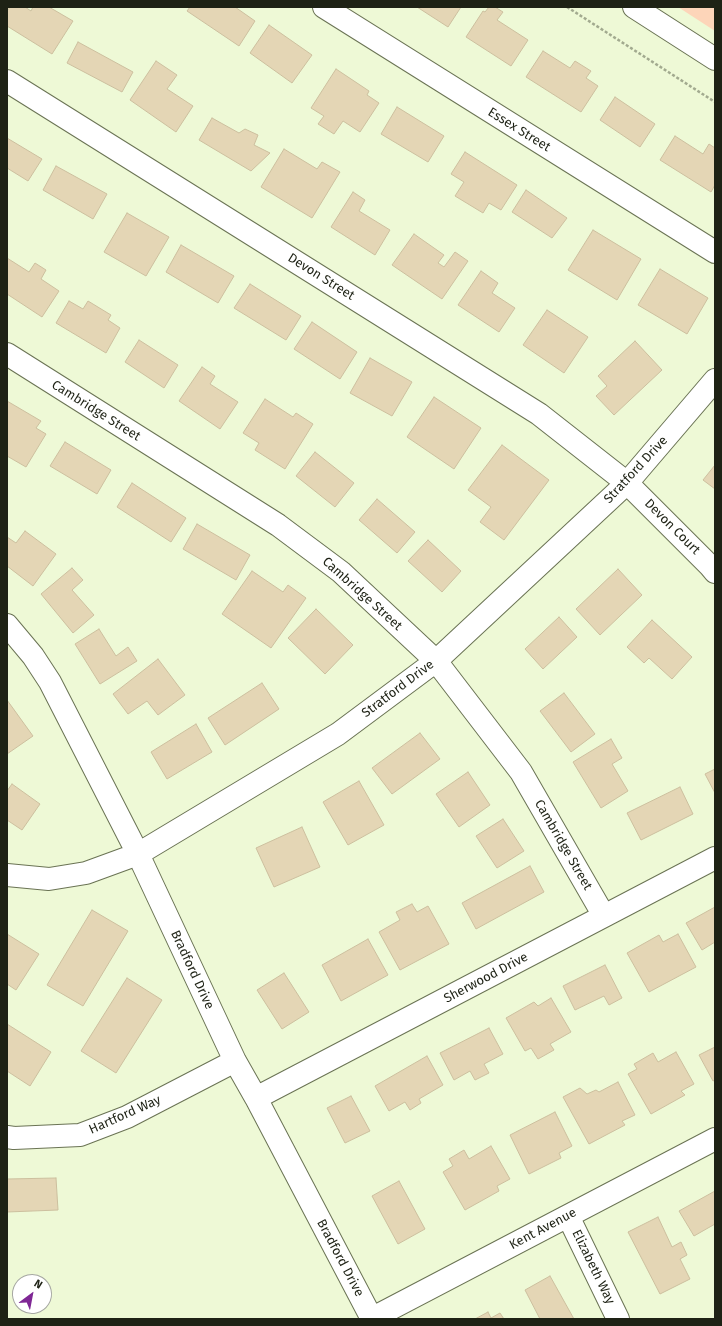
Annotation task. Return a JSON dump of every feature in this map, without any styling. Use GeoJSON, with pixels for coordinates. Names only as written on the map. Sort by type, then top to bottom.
{"type":"FeatureCollection","features":[{"type":"Feature","properties":{"kind":"street","name":"Essex Street"},"geometry":{"type":"LineString","coordinates":[[324,7],[715,252]]}},
{"type":"Feature","properties":{"kind":"street"},"geometry":{"type":"LineString","coordinates":[[634,7],[715,59]]}},
{"type":"Feature","properties":{"kind":"street","name":"Devon Street"},"geometry":{"type":"LineString","coordinates":[[7,81],[539,414],[627,483]]}},
{"type":"Feature","properties":{"kind":"street","name":"Cambridge Street"},"geometry":{"type":"LineString","coordinates":[[7,354],[278,526],[341,572],[436,661],[521,772],[604,916]]}},
{"type":"Feature","properties":{"kind":"street","name":"Stratford Drive"},"geometry":{"type":"LineString","coordinates":[[7,875],[49,879],[86,874],[138,854],[338,734],[436,661],[627,483],[715,380]]}},
{"type":"Feature","properties":{"kind":"street","name":"Devon Court"},"geometry":{"type":"LineString","coordinates":[[627,483],[715,572]]}},
{"type":"Feature","properties":{"kind":"street","name":"Bradford Drive"},"geometry":{"type":"LineString","coordinates":[[7,625],[33,656],[50,682],[138,854],[234,1061],[256,1098],[371,1319]]}},
{"type":"Feature","properties":{"kind":"street","name":"Sherwood Drive"},"geometry":{"type":"LineString","coordinates":[[256,1098],[715,858]]}},
{"type":"Feature","properties":{"kind":"street","name":"Hartford Way"},"geometry":{"type":"LineString","coordinates":[[7,1137],[80,1136],[127,1117],[234,1061]]}},
{"type":"Feature","properties":{"kind":"street","name":"Kent Avenue"},"geometry":{"type":"LineString","coordinates":[[371,1319],[715,1139]]}},
{"type":"Feature","properties":{"kind":"street","name":"Elizabeth Way"},"geometry":{"type":"LineString","coordinates":[[568,1216],[618,1319]]}},
{"type":"Feature","properties":{"kind":"path"},"geometry":{"type":"LineString","coordinates":[[567,7],[715,102]]}},
{"type":"Feature","properties":{"kind":"shaded area"},"geometry":{"type":"Polygon","coordinates":[[[678,7],[715,7],[715,31],[678,7]]]}},
{"type":"Feature","properties":{"kind":"building"},"geometry":{"type":"Polygon","coordinates":[[[10,7],[25,7],[31,11],[33,7],[49,7],[73,21],[52,54],[7,26],[7,11],[10,7]]]}},
{"type":"Feature","properties":{"kind":"building"},"geometry":{"type":"Polygon","coordinates":[[[190,7],[235,7],[255,21],[239,46],[187,11],[190,7]]]}},
{"type":"Feature","properties":{"kind":"building"},"geometry":{"type":"Polygon","coordinates":[[[417,7],[461,7],[448,27],[417,7]]]}},
{"type":"Feature","properties":{"kind":"building"},"geometry":{"type":"Polygon","coordinates":[[[489,7],[495,7],[503,12],[497,20],[528,40],[511,66],[466,37],[483,11],[485,12],[489,7]]]}},
{"type":"Feature","properties":{"kind":"building"},"geometry":{"type":"Polygon","coordinates":[[[269,25],[312,55],[292,83],[250,53],[269,25]]]}},
{"type":"Feature","properties":{"kind":"building"},"geometry":{"type":"Polygon","coordinates":[[[78,42],[133,72],[122,92],[67,63],[78,42]]]}},
{"type":"Feature","properties":{"kind":"building"},"geometry":{"type":"Polygon","coordinates":[[[543,51],[570,68],[575,61],[591,71],[586,78],[598,86],[581,112],[526,77],[543,51]]]}},
{"type":"Feature","properties":{"kind":"building"},"geometry":{"type":"Polygon","coordinates":[[[156,61],[177,75],[167,89],[193,106],[176,132],[130,100],[156,61]]]}},
{"type":"Feature","properties":{"kind":"building"},"geometry":{"type":"Polygon","coordinates":[[[336,69],[369,91],[367,95],[379,103],[360,132],[343,121],[334,134],[318,124],[324,116],[311,108],[336,69]]]}},
{"type":"Feature","properties":{"kind":"building"},"geometry":{"type":"Polygon","coordinates":[[[615,97],[655,124],[640,147],[600,120],[615,97]]]}},
{"type":"Feature","properties":{"kind":"building"},"geometry":{"type":"Polygon","coordinates":[[[397,107],[444,136],[428,162],[381,134],[397,107]]]}},
{"type":"Feature","properties":{"kind":"building"},"geometry":{"type":"Polygon","coordinates":[[[212,118],[239,133],[245,129],[258,135],[254,145],[270,153],[251,171],[199,140],[212,118]]]}},
{"type":"Feature","properties":{"kind":"building"},"geometry":{"type":"Polygon","coordinates":[[[675,136],[703,154],[709,144],[715,148],[715,185],[711,192],[660,160],[675,136]]]}},
{"type":"Feature","properties":{"kind":"building"},"geometry":{"type":"Polygon","coordinates":[[[7,138],[42,159],[28,181],[7,168],[7,138]]]}},
{"type":"Feature","properties":{"kind":"building"},"geometry":{"type":"Polygon","coordinates":[[[284,149],[317,169],[322,162],[340,172],[312,218],[261,187],[284,149]]]}},
{"type":"Feature","properties":{"kind":"building"},"geometry":{"type":"Polygon","coordinates":[[[465,152],[517,185],[501,210],[489,203],[483,213],[455,196],[464,182],[451,174],[465,152]]]}},
{"type":"Feature","properties":{"kind":"building"},"geometry":{"type":"Polygon","coordinates":[[[56,166],[107,194],[93,219],[43,190],[56,166]]]}},
{"type":"Feature","properties":{"kind":"building"},"geometry":{"type":"Polygon","coordinates":[[[526,190],[567,218],[552,238],[512,212],[526,190]]]}},
{"type":"Feature","properties":{"kind":"building"},"geometry":{"type":"Polygon","coordinates":[[[353,192],[365,200],[359,211],[390,230],[375,255],[331,227],[353,192]]]}},
{"type":"Feature","properties":{"kind":"building"},"geometry":{"type":"Polygon","coordinates":[[[127,213],[169,237],[146,276],[104,252],[127,213]]]}},
{"type":"Feature","properties":{"kind":"building"},"geometry":{"type":"Polygon","coordinates":[[[593,230],[641,259],[617,300],[568,270],[593,230]]]}},
{"type":"Feature","properties":{"kind":"building"},"geometry":{"type":"Polygon","coordinates":[[[414,234],[444,255],[438,263],[444,267],[455,252],[468,261],[442,299],[392,265],[414,234]]]}},
{"type":"Feature","properties":{"kind":"building"},"geometry":{"type":"Polygon","coordinates":[[[181,245],[234,276],[218,303],[166,272],[181,245]]]}},
{"type":"Feature","properties":{"kind":"building"},"geometry":{"type":"Polygon","coordinates":[[[7,258],[29,272],[35,263],[46,270],[41,279],[59,291],[42,317],[7,294],[7,258]]]}},
{"type":"Feature","properties":{"kind":"building"},"geometry":{"type":"Polygon","coordinates":[[[660,269],[708,298],[687,334],[638,305],[660,269]]]}},
{"type":"Feature","properties":{"kind":"building"},"geometry":{"type":"Polygon","coordinates":[[[481,271],[498,283],[492,293],[515,308],[499,332],[458,305],[481,271]]]}},
{"type":"Feature","properties":{"kind":"building"},"geometry":{"type":"Polygon","coordinates":[[[250,284],[301,316],[286,340],[234,308],[250,284]]]}},
{"type":"Feature","properties":{"kind":"building"},"geometry":{"type":"Polygon","coordinates":[[[69,301],[83,309],[88,301],[111,315],[108,320],[120,328],[106,353],[56,323],[69,301]]]}},
{"type":"Feature","properties":{"kind":"building"},"geometry":{"type":"Polygon","coordinates":[[[547,310],[588,337],[564,373],[523,345],[547,310]]]}},
{"type":"Feature","properties":{"kind":"building"},"geometry":{"type":"Polygon","coordinates":[[[312,322],[357,352],[340,379],[294,349],[312,322]]]}},
{"type":"Feature","properties":{"kind":"building"},"geometry":{"type":"Polygon","coordinates":[[[139,340],[178,365],[164,388],[125,362],[139,340]]]}},
{"type":"Feature","properties":{"kind":"building"},"geometry":{"type":"Polygon","coordinates":[[[635,341],[662,370],[614,415],[596,396],[607,386],[598,376],[635,341]]]}},
{"type":"Feature","properties":{"kind":"building"},"geometry":{"type":"Polygon","coordinates":[[[370,358],[412,382],[392,416],[350,393],[370,358]]]}},
{"type":"Feature","properties":{"kind":"building"},"geometry":{"type":"Polygon","coordinates":[[[202,367],[215,376],[210,384],[238,402],[220,429],[179,401],[202,367]]]}},
{"type":"Feature","properties":{"kind":"building"},"geometry":{"type":"Polygon","coordinates":[[[434,397],[481,428],[454,469],[407,437],[434,397]]]}},
{"type":"Feature","properties":{"kind":"building"},"geometry":{"type":"Polygon","coordinates":[[[265,399],[293,417],[296,413],[313,424],[285,469],[255,450],[259,443],[243,433],[265,399]]]}},
{"type":"Feature","properties":{"kind":"building"},"geometry":{"type":"Polygon","coordinates":[[[7,401],[41,421],[36,428],[46,434],[26,467],[7,456],[7,401]]]}},
{"type":"Feature","properties":{"kind":"building"},"geometry":{"type":"Polygon","coordinates":[[[65,442],[111,470],[97,494],[50,466],[65,442]]]}},
{"type":"Feature","properties":{"kind":"building"},"geometry":{"type":"Polygon","coordinates":[[[502,445],[549,480],[504,540],[480,522],[491,507],[468,490],[502,445]]]}},
{"type":"Feature","properties":{"kind":"building"},"geometry":{"type":"Polygon","coordinates":[[[315,452],[354,483],[335,507],[296,476],[315,452]]]}},
{"type":"Feature","properties":{"kind":"building"},"geometry":{"type":"Polygon","coordinates":[[[715,465],[715,489],[703,480],[715,465]]]}},
{"type":"Feature","properties":{"kind":"building"},"geometry":{"type":"Polygon","coordinates":[[[132,483],[186,518],[171,542],[117,507],[132,483]]]}},
{"type":"Feature","properties":{"kind":"building"},"geometry":{"type":"Polygon","coordinates":[[[377,499],[415,532],[397,553],[359,520],[377,499]]]}},
{"type":"Feature","properties":{"kind":"building"},"geometry":{"type":"Polygon","coordinates":[[[197,524],[250,555],[236,580],[183,549],[197,524]]]}},
{"type":"Feature","properties":{"kind":"building"},"geometry":{"type":"Polygon","coordinates":[[[25,531],[56,554],[33,586],[7,566],[7,537],[16,543],[25,531]]]}},
{"type":"Feature","properties":{"kind":"building"},"geometry":{"type":"Polygon","coordinates":[[[428,540],[461,571],[442,592],[408,561],[428,540]]]}},
{"type":"Feature","properties":{"kind":"building"},"geometry":{"type":"Polygon","coordinates":[[[72,568],[83,580],[72,590],[94,615],[73,633],[41,594],[72,568]]]}},
{"type":"Feature","properties":{"kind":"building"},"geometry":{"type":"Polygon","coordinates":[[[618,569],[642,595],[600,635],[576,609],[618,569]]]}},
{"type":"Feature","properties":{"kind":"building"},"geometry":{"type":"Polygon","coordinates":[[[252,571],[283,592],[288,585],[306,598],[271,648],[222,614],[252,571]]]}},
{"type":"Feature","properties":{"kind":"building"},"geometry":{"type":"Polygon","coordinates":[[[316,609],[353,645],[325,674],[288,638],[316,609]]]}},
{"type":"Feature","properties":{"kind":"building"},"geometry":{"type":"Polygon","coordinates":[[[559,617],[577,637],[543,669],[525,649],[559,617]]]}},
{"type":"Feature","properties":{"kind":"building"},"geometry":{"type":"Polygon","coordinates":[[[652,620],[692,657],[672,679],[649,658],[644,663],[627,647],[652,620]]]}},
{"type":"Feature","properties":{"kind":"building"},"geometry":{"type":"Polygon","coordinates":[[[99,629],[116,656],[128,647],[137,661],[100,684],[75,644],[99,629]]]}},
{"type":"Feature","properties":{"kind":"building"},"geometry":{"type":"Polygon","coordinates":[[[158,659],[185,695],[158,715],[147,701],[128,714],[113,694],[158,659]]]}},
{"type":"Feature","properties":{"kind":"building"},"geometry":{"type":"Polygon","coordinates":[[[262,683],[279,709],[225,745],[208,718],[262,683]]]}},
{"type":"Feature","properties":{"kind":"building"},"geometry":{"type":"Polygon","coordinates":[[[564,693],[595,734],[571,752],[540,711],[564,693]]]}},
{"type":"Feature","properties":{"kind":"building"},"geometry":{"type":"Polygon","coordinates":[[[7,700],[33,736],[7,754],[7,700]]]}},
{"type":"Feature","properties":{"kind":"building"},"geometry":{"type":"Polygon","coordinates":[[[196,724],[212,752],[167,779],[151,752],[196,724]]]}},
{"type":"Feature","properties":{"kind":"building"},"geometry":{"type":"Polygon","coordinates":[[[420,733],[440,759],[392,794],[372,768],[420,733]]]}},
{"type":"Feature","properties":{"kind":"building"},"geometry":{"type":"Polygon","coordinates":[[[611,739],[622,758],[612,764],[628,791],[601,808],[573,762],[611,739]]]}},
{"type":"Feature","properties":{"kind":"building"},"geometry":{"type":"Polygon","coordinates":[[[715,769],[715,793],[705,774],[715,769]]]}},
{"type":"Feature","properties":{"kind":"building"},"geometry":{"type":"Polygon","coordinates":[[[468,772],[490,805],[459,827],[436,794],[468,772]]]}},
{"type":"Feature","properties":{"kind":"building"},"geometry":{"type":"Polygon","coordinates":[[[359,781],[384,825],[348,845],[323,802],[359,781]]]}},
{"type":"Feature","properties":{"kind":"building"},"geometry":{"type":"Polygon","coordinates":[[[12,784],[40,804],[22,830],[7,820],[7,791],[12,784]]]}},
{"type":"Feature","properties":{"kind":"building"},"geometry":{"type":"Polygon","coordinates":[[[680,787],[693,814],[641,840],[627,813],[680,787]]]}},
{"type":"Feature","properties":{"kind":"building"},"geometry":{"type":"Polygon","coordinates":[[[503,819],[524,851],[497,868],[476,836],[503,819]]]}},
{"type":"Feature","properties":{"kind":"building"},"geometry":{"type":"Polygon","coordinates":[[[302,827],[320,867],[274,887],[256,848],[302,827]]]}},
{"type":"Feature","properties":{"kind":"building"},"geometry":{"type":"Polygon","coordinates":[[[530,866],[544,892],[476,929],[462,903],[530,866]]]}},
{"type":"Feature","properties":{"kind":"building"},"geometry":{"type":"Polygon","coordinates":[[[412,904],[417,912],[428,906],[449,944],[400,970],[379,932],[400,920],[396,912],[412,904]]]}},
{"type":"Feature","properties":{"kind":"building"},"geometry":{"type":"Polygon","coordinates":[[[715,907],[715,942],[702,950],[686,923],[715,907]]]}},
{"type":"Feature","properties":{"kind":"building"},"geometry":{"type":"Polygon","coordinates":[[[92,910],[128,931],[83,1006],[47,985],[92,910]]]}},
{"type":"Feature","properties":{"kind":"building"},"geometry":{"type":"Polygon","coordinates":[[[7,934],[39,954],[16,990],[7,984],[7,934]]]}},
{"type":"Feature","properties":{"kind":"building"},"geometry":{"type":"Polygon","coordinates":[[[678,934],[696,967],[649,992],[627,953],[659,935],[663,942],[678,934]]]}},
{"type":"Feature","properties":{"kind":"building"},"geometry":{"type":"Polygon","coordinates":[[[368,939],[388,975],[341,1001],[322,965],[368,939]]]}},
{"type":"Feature","properties":{"kind":"building"},"geometry":{"type":"Polygon","coordinates":[[[605,965],[622,998],[609,1005],[604,996],[575,1010],[563,986],[605,965]]]}},
{"type":"Feature","properties":{"kind":"building"},"geometry":{"type":"Polygon","coordinates":[[[284,973],[309,1012],[282,1029],[257,990],[284,973]]]}},
{"type":"Feature","properties":{"kind":"building"},"geometry":{"type":"Polygon","coordinates":[[[127,978],[162,1000],[116,1073],[81,1051],[127,978]]]}},
{"type":"Feature","properties":{"kind":"building"},"geometry":{"type":"Polygon","coordinates":[[[551,998],[571,1032],[550,1044],[554,1050],[538,1059],[531,1048],[525,1051],[506,1018],[534,1002],[538,1006],[551,998]]]}},
{"type":"Feature","properties":{"kind":"building"},"geometry":{"type":"Polygon","coordinates":[[[7,1024],[51,1052],[30,1086],[7,1071],[7,1024]]]}},
{"type":"Feature","properties":{"kind":"building"},"geometry":{"type":"Polygon","coordinates":[[[489,1028],[503,1054],[484,1064],[489,1073],[475,1080],[470,1071],[454,1080],[440,1053],[489,1028]]]}},
{"type":"Feature","properties":{"kind":"building"},"geometry":{"type":"Polygon","coordinates":[[[715,1047],[715,1080],[713,1081],[699,1055],[715,1047]]]}},
{"type":"Feature","properties":{"kind":"building"},"geometry":{"type":"Polygon","coordinates":[[[676,1052],[694,1084],[681,1091],[685,1095],[651,1114],[628,1074],[637,1069],[634,1064],[653,1053],[658,1062],[676,1052]]]}},
{"type":"Feature","properties":{"kind":"building"},"geometry":{"type":"Polygon","coordinates":[[[427,1056],[443,1085],[419,1099],[421,1103],[410,1110],[405,1102],[389,1111],[375,1086],[427,1056]]]}},
{"type":"Feature","properties":{"kind":"building"},"geometry":{"type":"Polygon","coordinates":[[[618,1082],[635,1115],[622,1121],[625,1125],[589,1144],[563,1097],[580,1088],[587,1094],[596,1090],[599,1092],[618,1082]]]}},
{"type":"Feature","properties":{"kind":"building"},"geometry":{"type":"Polygon","coordinates":[[[351,1096],[370,1131],[345,1143],[327,1108],[351,1096]]]}},
{"type":"Feature","properties":{"kind":"building"},"geometry":{"type":"Polygon","coordinates":[[[555,1112],[572,1146],[559,1153],[561,1158],[529,1174],[510,1135],[555,1112]]]}},
{"type":"Feature","properties":{"kind":"building"},"geometry":{"type":"Polygon","coordinates":[[[491,1146],[510,1179],[497,1186],[499,1191],[465,1210],[443,1172],[453,1166],[449,1159],[464,1150],[469,1159],[491,1146]]]}},
{"type":"Feature","properties":{"kind":"building"},"geometry":{"type":"Polygon","coordinates":[[[56,1178],[58,1210],[7,1212],[7,1179],[56,1178]]]}},
{"type":"Feature","properties":{"kind":"building"},"geometry":{"type":"Polygon","coordinates":[[[399,1181],[425,1229],[398,1244],[372,1196],[399,1181]]]}},
{"type":"Feature","properties":{"kind":"building"},"geometry":{"type":"Polygon","coordinates":[[[715,1191],[715,1224],[694,1236],[679,1211],[715,1191]]]}},
{"type":"Feature","properties":{"kind":"building"},"geometry":{"type":"Polygon","coordinates":[[[658,1217],[672,1247],[681,1242],[687,1255],[680,1259],[690,1279],[660,1294],[628,1232],[658,1217]]]}},
{"type":"Feature","properties":{"kind":"building"},"geometry":{"type":"Polygon","coordinates":[[[550,1276],[574,1319],[540,1319],[525,1290],[550,1276]]]}},
{"type":"Feature","properties":{"kind":"building"},"geometry":{"type":"Polygon","coordinates":[[[488,1312],[491,1318],[500,1313],[504,1319],[475,1319],[488,1312]]]}}]}
